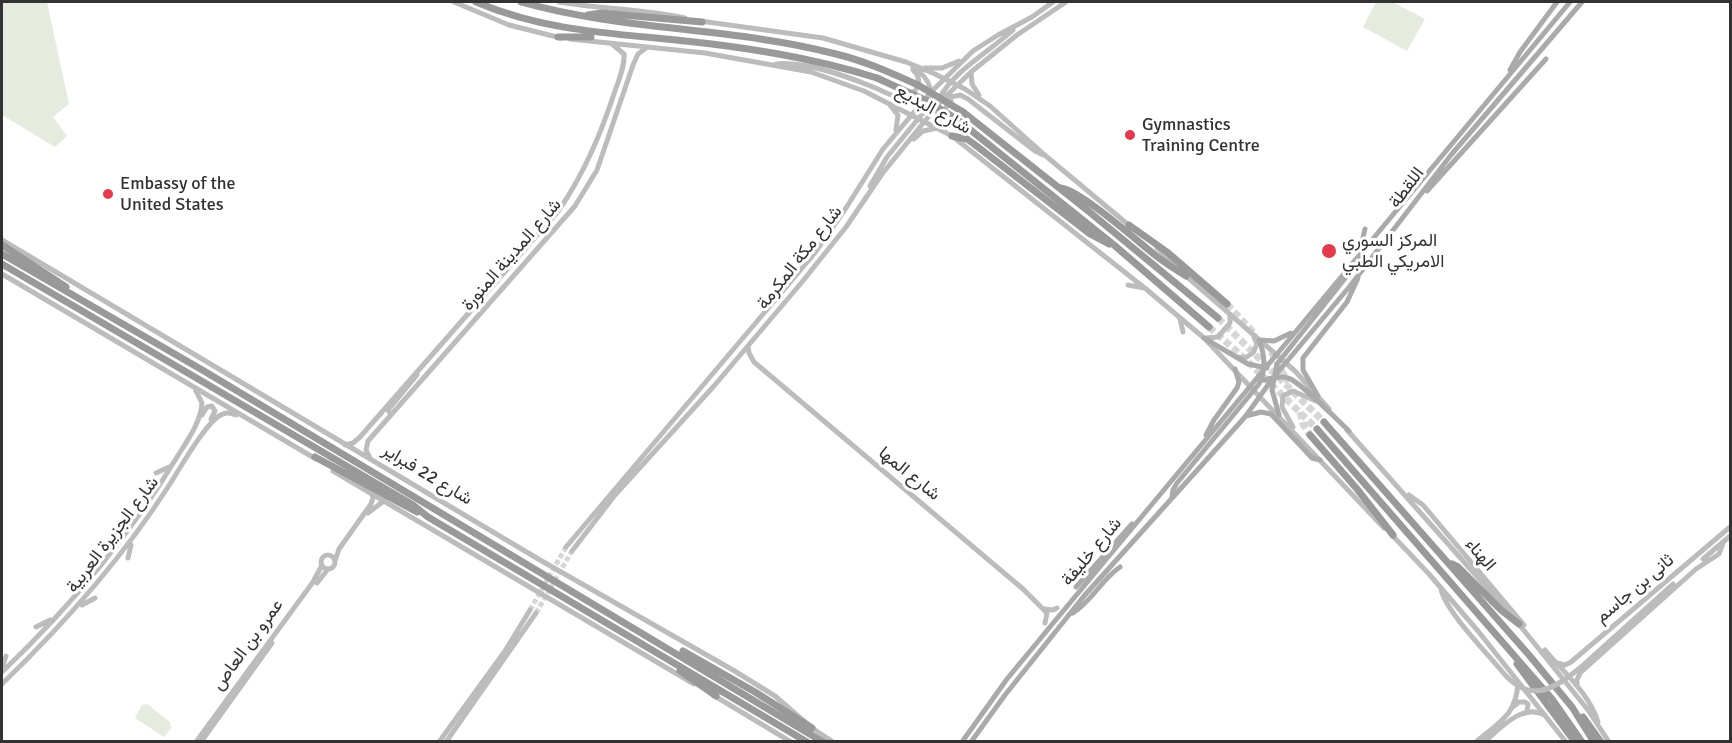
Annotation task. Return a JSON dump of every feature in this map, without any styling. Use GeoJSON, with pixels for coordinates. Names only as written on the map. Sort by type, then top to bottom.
{"type":"FeatureCollection","features":[{"type":"Feature","properties":{"kind":"highway","name":"شارع البديع"},"geometry":{"type":"LineString","coordinates":[[476,2],[532,21],[569,29],[776,53],[814,60],[877,78],[927,101],[958,120],[1114,245],[1209,327]]}},
{"type":"Feature","properties":{"kind":"highway","name":"شارع البديع"},"geometry":{"type":"LineString","coordinates":[[521,2],[585,16],[792,44],[837,54],[882,69],[929,91],[963,112],[1060,188],[1218,318]]}},
{"type":"Feature","properties":{"kind":"highway"},"geometry":{"type":"LineString","coordinates":[[585,16],[602,13],[702,22]]}},
{"type":"Feature","properties":{"kind":"highway"},"geometry":{"type":"LineString","coordinates":[[558,37],[573,35],[602,37],[611,34]]}},
{"type":"Feature","properties":{"kind":"highway"},"geometry":{"type":"LineString","coordinates":[[952,136],[963,138],[974,144],[1090,234],[1107,244],[1114,245]]}},
{"type":"Feature","properties":{"kind":"highway"},"geometry":{"type":"LineString","coordinates":[[1060,188],[1070,190],[1082,198],[1186,276]]}},
{"type":"Feature","properties":{"kind":"highway"},"geometry":{"type":"LineString","coordinates":[[1129,225],[1167,252],[1227,304]]}},
{"type":"Feature","properties":{"kind":"highway"},"geometry":{"type":"LineString","coordinates":[[2,245],[79,298]]}},
{"type":"Feature","properties":{"kind":"highway","name":"شارع 22 فبراير"},"geometry":{"type":"LineString","coordinates":[[2,254],[823,741]]}},
{"type":"Feature","properties":{"kind":"highway","name":"شارع 22 فبراير"},"geometry":{"type":"LineString","coordinates":[[2,264],[406,501],[428,517],[807,741]]}},
{"type":"Feature","properties":{"kind":"highway","name":"الهناء"},"geometry":{"type":"LineString","coordinates":[[1324,422],[1572,707],[1594,741]]}},
{"type":"Feature","properties":{"kind":"highway"},"geometry":{"type":"LineString","coordinates":[[1317,429],[1552,699],[1582,741]]}},
{"type":"Feature","properties":{"kind":"highway"},"geometry":{"type":"LineString","coordinates":[[1310,435],[1393,535]]}},
{"type":"Feature","properties":{"kind":"highway"},"geometry":{"type":"LineString","coordinates":[[315,458],[428,517]]}},
{"type":"Feature","properties":{"kind":"highway"},"geometry":{"type":"LineString","coordinates":[[1449,563],[1458,567],[1501,610],[1519,624]]}},
{"type":"Feature","properties":{"kind":"highway"},"geometry":{"type":"LineString","coordinates":[[656,640],[673,646],[712,667],[812,728]]}},
{"type":"Feature","properties":{"kind":"highway"},"geometry":{"type":"LineString","coordinates":[[654,651],[716,696]]}},
{"type":"Feature","properties":{"kind":"highway"},"geometry":{"type":"LineString","coordinates":[[1513,654],[1519,668],[1575,741]]}},
{"type":"Feature","properties":{"kind":"highway"},"geometry":{"type":"LineString","coordinates":[[1572,707],[1584,717],[1601,741]]}},
{"type":"Feature","properties":{"kind":"main road","name":"شارع البديع"},"geometry":{"type":"LineString","coordinates":[[454,2],[503,22],[558,37],[705,53],[820,75],[913,112],[952,136],[1146,289],[1204,338],[1301,439]]}},
{"type":"Feature","properties":{"kind":"main road","name":"شارع البديع"},"geometry":{"type":"LineString","coordinates":[[559,2],[585,7],[666,14],[702,22],[813,36],[906,62],[944,79],[982,100],[1007,120],[1286,363],[1317,398]]}},
{"type":"Feature","properties":{"kind":"main road","name":"شارع مكة المكرمة"},"geometry":{"type":"LineString","coordinates":[[566,547],[795,277],[835,226],[878,157],[913,112],[929,99],[944,79],[973,51],[1053,2]]}},
{"type":"Feature","properties":{"kind":"main road","name":"شارع مكة المكرمة"},"geometry":{"type":"LineString","coordinates":[[572,551],[615,495],[737,360],[829,249],[922,119],[939,104],[954,85],[1020,33],[1066,2]]}},
{"type":"Feature","properties":{"kind":"main road"},"geometry":{"type":"LineString","coordinates":[[1507,77],[1516,58],[1557,2]]}},
{"type":"Feature","properties":{"kind":"main road","name":"اللقطة"},"geometry":{"type":"LineString","coordinates":[[1250,385],[1278,356],[1297,328],[1570,2]]}},
{"type":"Feature","properties":{"kind":"main road","name":"اللقطة"},"geometry":{"type":"LineString","coordinates":[[1260,396],[1463,140],[1582,2]]}},
{"type":"Feature","properties":{"kind":"main road"},"geometry":{"type":"LineString","coordinates":[[769,64],[790,64],[830,73],[906,100],[929,99],[954,85],[1016,26]]}},
{"type":"Feature","properties":{"kind":"main road"},"geometry":{"type":"LineString","coordinates":[[610,43],[623,51],[624,59],[632,56],[633,65]]}},
{"type":"Feature","properties":{"kind":"main road","name":"شارع المدينة المنورة"},"geometry":{"type":"LineString","coordinates":[[370,459],[366,444],[575,206],[597,170],[633,65],[640,52],[647,48]]}},
{"type":"Feature","properties":{"kind":"main road"},"geometry":{"type":"LineString","coordinates":[[920,67],[936,69],[948,66],[973,51]]}},
{"type":"Feature","properties":{"kind":"main road","name":"شارع المدينة المنورة"},"geometry":{"type":"LineString","coordinates":[[345,445],[356,442],[554,215],[575,186],[598,140],[624,59]]}},
{"type":"Feature","properties":{"kind":"main road"},"geometry":{"type":"LineString","coordinates":[[891,95],[911,94],[915,91],[919,81],[915,71],[895,59]]}},
{"type":"Feature","properties":{"kind":"main road"},"geometry":{"type":"LineString","coordinates":[[1416,200],[1440,178],[1546,59]]}},
{"type":"Feature","properties":{"kind":"main road"},"geometry":{"type":"LineString","coordinates":[[867,194],[872,180],[887,157],[922,119],[929,99],[924,75],[906,62]]}},
{"type":"Feature","properties":{"kind":"main road"},"geometry":{"type":"LineString","coordinates":[[972,72],[974,90],[1007,120]]}},
{"type":"Feature","properties":{"kind":"main road"},"geometry":{"type":"LineString","coordinates":[[1511,99],[1523,92]]}},
{"type":"Feature","properties":{"kind":"main road"},"geometry":{"type":"LineString","coordinates":[[892,161],[898,158],[923,131],[942,129],[938,119],[942,93]]}},
{"type":"Feature","properties":{"kind":"main road"},"geometry":{"type":"LineString","coordinates":[[939,104],[956,96],[963,97],[976,104],[1035,151],[1047,157]]}},
{"type":"Feature","properties":{"kind":"main road"},"geometry":{"type":"LineString","coordinates":[[952,136],[943,124],[942,114],[950,102],[963,97]]}},
{"type":"Feature","properties":{"kind":"main road"},"geometry":{"type":"LineString","coordinates":[[880,98],[892,107],[898,116],[895,134]]}},
{"type":"Feature","properties":{"kind":"main road"},"geometry":{"type":"LineString","coordinates":[[929,99],[939,104]]}},
{"type":"Feature","properties":{"kind":"main road"},"geometry":{"type":"LineString","coordinates":[[1021,192],[1027,202]]}},
{"type":"Feature","properties":{"kind":"main road"},"geometry":{"type":"LineString","coordinates":[[1359,253],[1365,229]]}},
{"type":"Feature","properties":{"kind":"main road"},"geometry":{"type":"LineString","coordinates":[[1062,232],[1074,233]]}},
{"type":"Feature","properties":{"kind":"main road","name":"شارع 22 فبراير"},"geometry":{"type":"LineString","coordinates":[[2,240],[540,560],[733,670],[778,698],[812,728],[832,741]]}},
{"type":"Feature","properties":{"kind":"main road"},"geometry":{"type":"LineString","coordinates":[[1279,415],[1273,396],[1273,378],[1278,356],[1362,257],[1369,242]]}},
{"type":"Feature","properties":{"kind":"main road"},"geometry":{"type":"LineString","coordinates":[[795,269],[795,277]]}},
{"type":"Feature","properties":{"kind":"main road"},"geometry":{"type":"LineString","coordinates":[[1317,398],[1304,370],[1303,358],[1347,302],[1356,285],[1359,273]]}},
{"type":"Feature","properties":{"kind":"main road"},"geometry":{"type":"LineString","coordinates":[[2,274],[791,741]]}},
{"type":"Feature","properties":{"kind":"main road"},"geometry":{"type":"LineString","coordinates":[[1128,285],[1146,289]]}},
{"type":"Feature","properties":{"kind":"main road"},"geometry":{"type":"LineString","coordinates":[[1204,338],[1218,337],[1229,325],[1230,316]]}},
{"type":"Feature","properties":{"kind":"main road"},"geometry":{"type":"LineString","coordinates":[[1180,318],[1183,332]]}},
{"type":"Feature","properties":{"kind":"main road"},"geometry":{"type":"LineString","coordinates":[[1173,496],[1177,483],[1255,390],[1260,381],[1264,368],[1263,352],[1259,340],[1274,341],[1297,328]]}},
{"type":"Feature","properties":{"kind":"main road"},"geometry":{"type":"LineString","coordinates":[[1235,357],[1245,358],[1253,353],[1257,344],[1253,334]]}},
{"type":"Feature","properties":{"kind":"main road"},"geometry":{"type":"LineString","coordinates":[[1204,338],[1248,364],[1264,368],[1286,363]]}},
{"type":"Feature","properties":{"kind":"main road","name":"شارع المها"},"geometry":{"type":"LineString","coordinates":[[748,347],[748,353],[754,362],[1044,609]]}},
{"type":"Feature","properties":{"kind":"main road"},"geometry":{"type":"LineString","coordinates":[[737,360],[754,362]]}},
{"type":"Feature","properties":{"kind":"main road"},"geometry":{"type":"LineString","coordinates":[[391,415],[388,410],[414,380],[421,366]]}},
{"type":"Feature","properties":{"kind":"main road"},"geometry":{"type":"LineString","coordinates":[[1205,440],[1211,423],[1238,388],[1239,382],[1235,369]]}},
{"type":"Feature","properties":{"kind":"main road"},"geometry":{"type":"LineString","coordinates":[[1250,385],[1273,378],[1289,378],[1317,398]]}},
{"type":"Feature","properties":{"kind":"main road","name":"شارع الجزيرة العربية"},"geometry":{"type":"LineString","coordinates":[[2,670],[59,614],[127,532],[172,464],[199,417],[202,403],[200,396],[188,384]]}},
{"type":"Feature","properties":{"kind":"main road","name":"شارع خليفة"},"geometry":{"type":"LineString","coordinates":[[962,741],[1007,679],[1250,385]]}},
{"type":"Feature","properties":{"kind":"main road"},"geometry":{"type":"LineString","coordinates":[[1317,398],[1293,391],[1286,393],[1281,400],[1286,416],[1301,439],[1441,587],[1566,741]]}},
{"type":"Feature","properties":{"kind":"main road","name":"شارع خليفة"},"geometry":{"type":"LineString","coordinates":[[971,741],[1005,695],[1111,564],[1245,417],[1260,396]]}},
{"type":"Feature","properties":{"kind":"main road","name":"الهناء"},"geometry":{"type":"LineString","coordinates":[[1317,398],[1405,493],[1519,624],[1588,710],[1609,741]]}},
{"type":"Feature","properties":{"kind":"main road"},"geometry":{"type":"LineString","coordinates":[[189,437],[206,408],[213,407],[214,415],[194,446]]}},
{"type":"Feature","properties":{"kind":"main road"},"geometry":{"type":"LineString","coordinates":[[1245,417],[1261,412],[1271,414],[1312,458],[1320,460]]}},
{"type":"Feature","properties":{"kind":"main road","name":"شارع الجزيرة العربية"},"geometry":{"type":"LineString","coordinates":[[2,684],[68,618],[136,534],[194,446],[220,415],[228,413],[244,417]]}},
{"type":"Feature","properties":{"kind":"main road"},"geometry":{"type":"LineString","coordinates":[[156,474],[172,464]]}},
{"type":"Feature","properties":{"kind":"main road"},"geometry":{"type":"LineString","coordinates":[[332,558],[324,557],[325,567],[333,566],[332,558],[364,516],[372,501],[371,492]]}},
{"type":"Feature","properties":{"kind":"main road"},"geometry":{"type":"LineString","coordinates":[[1405,493],[1423,505],[1577,686],[1593,709],[1599,727]]}},
{"type":"Feature","properties":{"kind":"main road"},"geometry":{"type":"LineString","coordinates":[[364,516],[385,500]]}},
{"type":"Feature","properties":{"kind":"main road"},"geometry":{"type":"LineString","coordinates":[[1076,587],[1125,530],[1145,512]]}},
{"type":"Feature","properties":{"kind":"main road","name":"ثانى بن جاسم"},"geometry":{"type":"LineString","coordinates":[[1571,662],[1731,527]]}},
{"type":"Feature","properties":{"kind":"main road"},"geometry":{"type":"LineString","coordinates":[[1714,534],[1724,533]]}},
{"type":"Feature","properties":{"kind":"main road"},"geometry":{"type":"LineString","coordinates":[[128,558],[130,546],[136,534]]}},
{"type":"Feature","properties":{"kind":"main road"},"geometry":{"type":"LineString","coordinates":[[1441,587],[1444,597],[1454,612],[1500,669],[1517,686],[1537,691],[1558,685],[1580,670],[1657,598],[1731,536]]}},
{"type":"Feature","properties":{"kind":"main road"},"geometry":{"type":"LineString","coordinates":[[1701,554],[1702,545]]}},
{"type":"Feature","properties":{"kind":"main road","name":"عمرو بن العاص"},"geometry":{"type":"LineString","coordinates":[[196,741],[325,567]]}},
{"type":"Feature","properties":{"kind":"main road","name":"عمرو بن العاص"},"geometry":{"type":"LineString","coordinates":[[201,741],[325,567]]}},
{"type":"Feature","properties":{"kind":"main road"},"geometry":{"type":"LineString","coordinates":[[1069,615],[1081,608],[1120,567]]}},
{"type":"Feature","properties":{"kind":"main road"},"geometry":{"type":"LineString","coordinates":[[68,618],[85,603],[96,598]]}},
{"type":"Feature","properties":{"kind":"main road"},"geometry":{"type":"LineString","coordinates":[[1044,609],[1057,608]]}},
{"type":"Feature","properties":{"kind":"main road"},"geometry":{"type":"LineString","coordinates":[[1044,609],[1047,613],[1045,623]]}},
{"type":"Feature","properties":{"kind":"main road"},"geometry":{"type":"LineString","coordinates":[[440,741],[533,611],[446,741]]}},
{"type":"Feature","properties":{"kind":"main road"},"geometry":{"type":"LineString","coordinates":[[36,627],[59,614]]}},
{"type":"Feature","properties":{"kind":"main road"},"geometry":{"type":"LineString","coordinates":[[2,670],[6,657]]}},
{"type":"Feature","properties":{"kind":"main road"},"geometry":{"type":"LineString","coordinates":[[1555,662],[1562,665],[1571,662],[1571,672],[1580,670]]}},
{"type":"Feature","properties":{"kind":"main road"},"geometry":{"type":"LineString","coordinates":[[1577,686],[1576,680],[1580,670]]}},
{"type":"Feature","properties":{"kind":"main road"},"geometry":{"type":"LineString","coordinates":[[1514,706],[1519,681]]}},
{"type":"Feature","properties":{"kind":"main road"},"geometry":{"type":"LineString","coordinates":[[1476,741],[1509,714],[1519,702],[1528,704],[1527,712]]}},
{"type":"Feature","properties":{"kind":"main road"},"geometry":{"type":"LineString","coordinates":[[1484,741],[1516,716],[1527,712],[1539,712],[1548,717]]}},
{"type":"Feature","properties":{"kind":"main road"},"geometry":{"type":"LineString","coordinates":[[451,741],[462,719]]}},
{"type":"Feature","properties":{"kind":"shaded area"},"geometry":{"type":"Polygon","coordinates":[[[2,2],[47,2],[69,104],[53,117],[67,136],[55,147],[2,115],[2,2]]]}},
{"type":"Feature","properties":{"kind":"shaded area"},"geometry":{"type":"Polygon","coordinates":[[[1376,2],[1392,2],[1425,19],[1407,51],[1363,27],[1376,2]]]}},
{"type":"Feature","properties":{"kind":"shaded area"},"geometry":{"type":"Polygon","coordinates":[[[147,704],[170,722],[171,728],[164,737],[135,718],[142,705],[147,704]]]}},
{"type":"Feature","properties":{"kind":"tunnel"},"geometry":{"type":"LineString","coordinates":[[1227,304],[1256,335]]}},
{"type":"Feature","properties":{"kind":"tunnel"},"geometry":{"type":"LineString","coordinates":[[1218,318],[1324,422]]}},
{"type":"Feature","properties":{"kind":"tunnel"},"geometry":{"type":"LineString","coordinates":[[1209,327],[1317,429]]}},
{"type":"Feature","properties":{"kind":"tunnel"},"geometry":{"type":"LineString","coordinates":[[1271,352],[1288,382]]}},
{"type":"Feature","properties":{"kind":"tunnel"},"geometry":{"type":"LineString","coordinates":[[1300,412],[1303,424],[1310,435]]}},
{"type":"Feature","properties":{"kind":"tunnel"},"geometry":{"type":"LineString","coordinates":[[530,610],[566,547]]}},
{"type":"Feature","properties":{"kind":"tunnel"},"geometry":{"type":"LineString","coordinates":[[536,613],[572,551]]}},
{"type":"Feature","properties":{"kind":"place","name":"Gymnastics Training Centre"},"geometry":{"type":"Point","coordinates":[1130,135]}},
{"type":"Feature","properties":{"kind":"place","name":"Embassy of the United States"},"geometry":{"type":"Point","coordinates":[108,194]}},
{"type":"Feature","properties":{"kind":"place","name":"المركز السوري الامريكي الطبي"},"geometry":{"type":"Point","coordinates":[1329,251]}}]}
